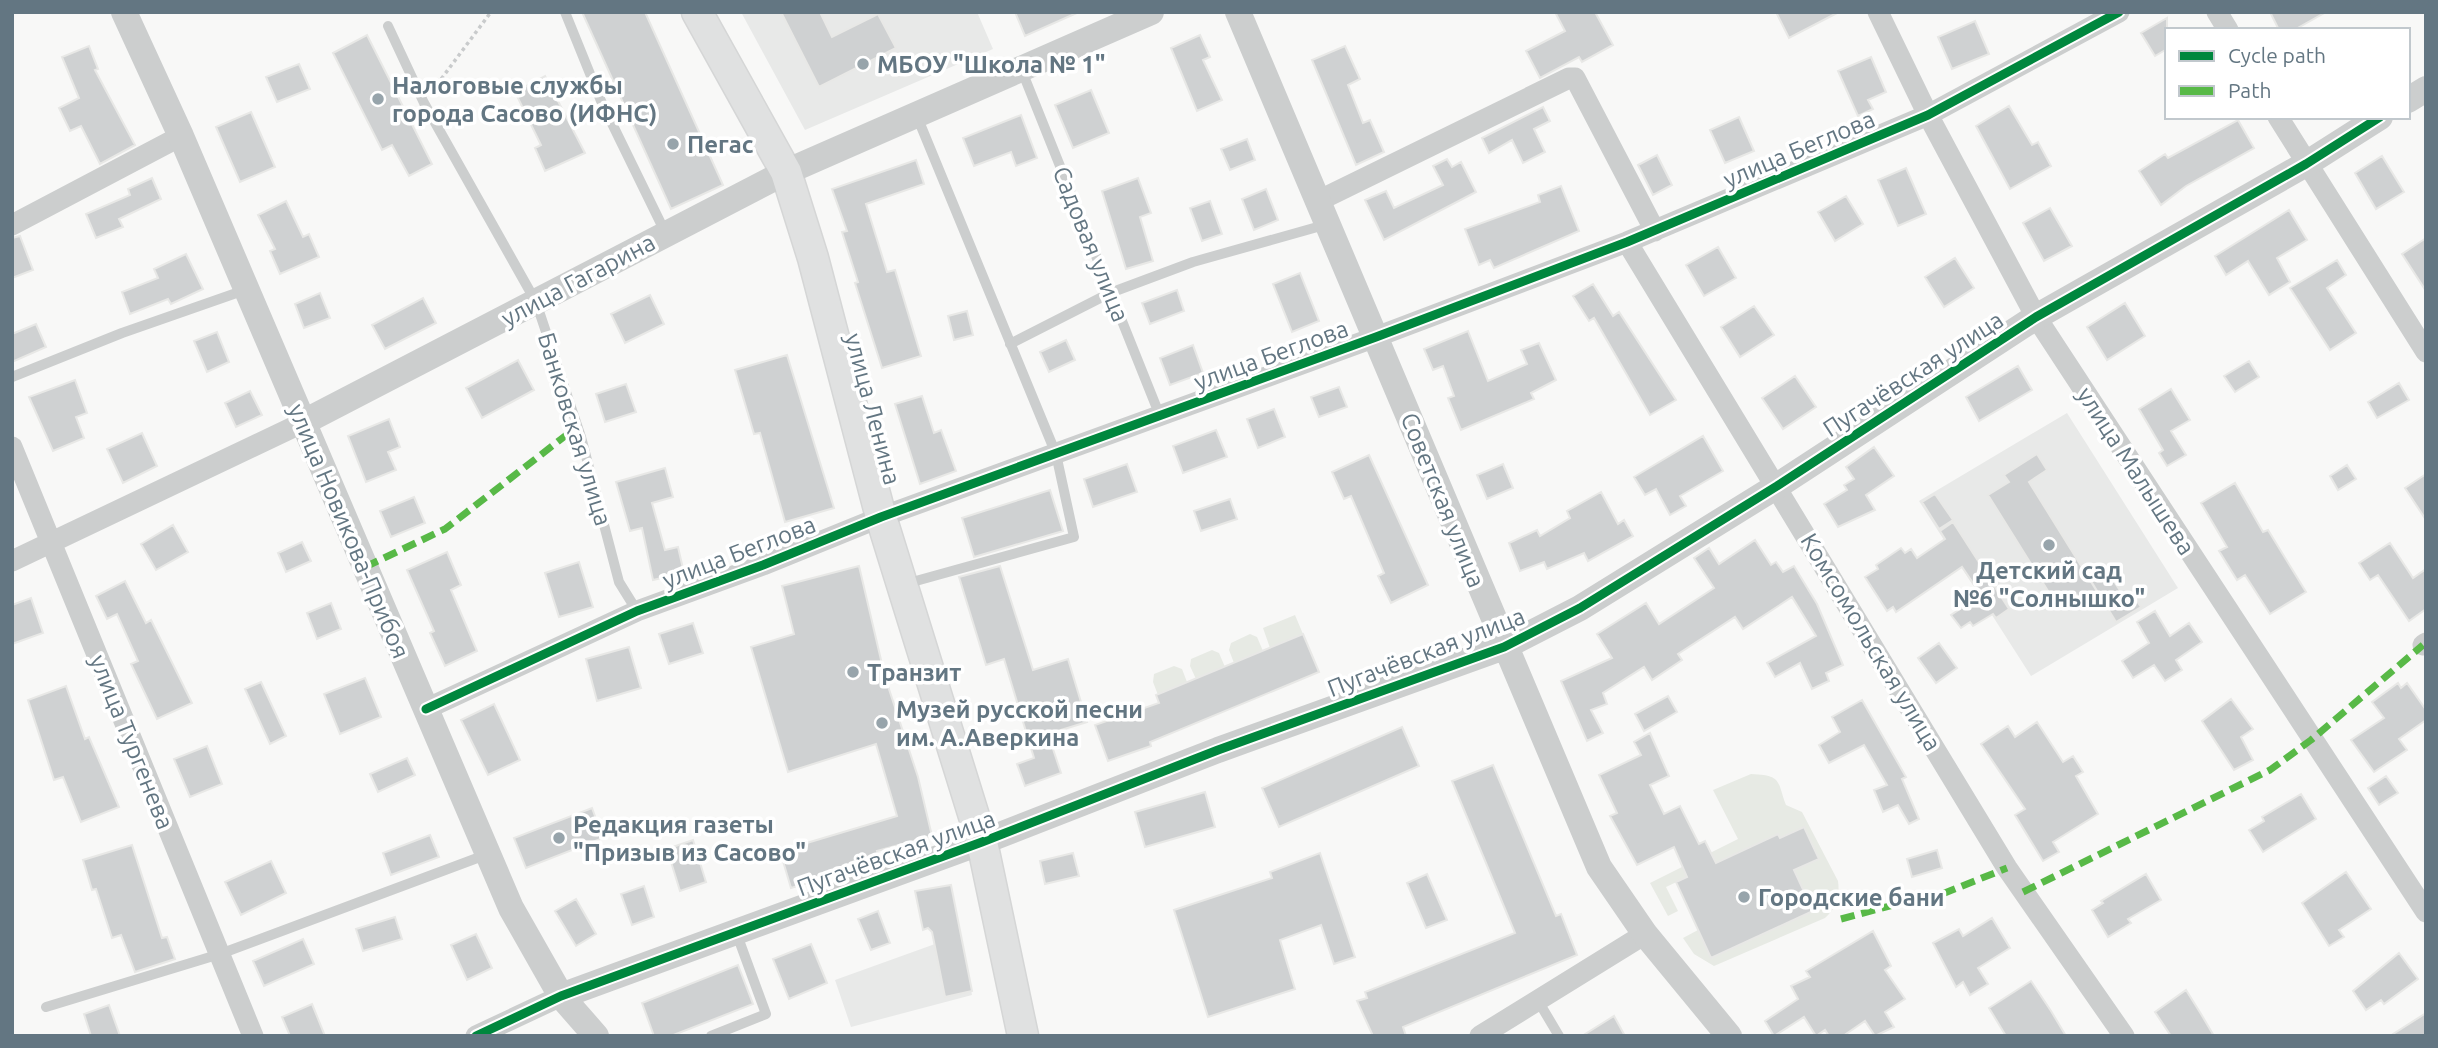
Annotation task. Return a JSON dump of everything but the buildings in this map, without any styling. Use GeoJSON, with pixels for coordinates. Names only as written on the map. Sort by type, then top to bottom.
{"type":"FeatureCollection","features":[{"type":"Feature","properties":{"kind":"main road","name":"улица Ленина"},"geometry":{"type":"LineString","coordinates":[[697,12],[786,172],[813,258],[881,517],[982,842],[1023,1036]]}},
{"type":"Feature","properties":{"kind":"street","name":"улица Новикова-Прибоя"},"geometry":{"type":"LineString","coordinates":[[124,12],[181,136],[511,908],[561,996],[596,1036]]}},
{"type":"Feature","properties":{"kind":"street","name":"улица Гагарина"},"geometry":{"type":"LineString","coordinates":[[12,561],[49,541],[302,423],[786,172],[1151,12]]}},
{"type":"Feature","properties":{"kind":"street","name":"Советская улица"},"geometry":{"type":"LineString","coordinates":[[1238,12],[1599,867],[1645,934],[1729,1036]]}},
{"type":"Feature","properties":{"kind":"street","name":"улица Малышева"},"geometry":{"type":"LineString","coordinates":[[1878,12],[1928,115],[2036,317],[2426,912]]}},
{"type":"Feature","properties":{"kind":"street","name":"улица Беглова"},"geometry":{"type":"LineString","coordinates":[[426,709],[637,611],[763,565],[881,517],[1376,337],[1655,231],[1928,115],[2119,12]]}},
{"type":"Feature","properties":{"kind":"street"},"geometry":{"type":"LineString","coordinates":[[2217,12],[2227,28]]}},
{"type":"Feature","properties":{"kind":"street"},"geometry":{"type":"LineString","coordinates":[[1323,213],[1569,78],[1575,78],[1655,231]]}},
{"type":"Feature","properties":{"kind":"street"},"geometry":{"type":"LineString","coordinates":[[2410,99],[2426,89]]}},
{"type":"Feature","properties":{"kind":"street"},"geometry":{"type":"LineString","coordinates":[[2279,119],[2305,164],[2426,352]]}},
{"type":"Feature","properties":{"kind":"street","name":"Пугачёвская улица"},"geometry":{"type":"LineString","coordinates":[[561,996],[982,842],[1218,750],[1504,647],[1580,608],[1777,486],[2036,317],[2305,164],[2378,119]]}},
{"type":"Feature","properties":{"kind":"street"},"geometry":{"type":"LineString","coordinates":[[12,225],[181,136]]}},
{"type":"Feature","properties":{"kind":"street","name":"Комсомольская улица"},"geometry":{"type":"LineString","coordinates":[[1627,242],[2007,868],[2124,1036]]}},
{"type":"Feature","properties":{"kind":"street","name":"улица Тургенева"},"geometry":{"type":"LineString","coordinates":[[12,447],[253,1036]]}},
{"type":"Feature","properties":{"kind":"street"},"geometry":{"type":"LineString","coordinates":[[1480,1036],[1645,934]]}},
{"type":"Feature","properties":{"kind":"street"},"geometry":{"type":"LineString","coordinates":[[476,1036],[561,996]]}},
{"type":"Feature","properties":{"kind":"lane"},"geometry":{"type":"LineString","coordinates":[[565,12],[601,101],[666,234]]}},
{"type":"Feature","properties":{"kind":"lane","name":"Банковская улица"},"geometry":{"type":"LineString","coordinates":[[388,26],[424,103],[536,302],[581,437],[619,582],[637,611]]}},
{"type":"Feature","properties":{"kind":"lane","name":"Садовая улица"},"geometry":{"type":"LineString","coordinates":[[1021,71],[1160,416]]}},
{"type":"Feature","properties":{"kind":"lane"},"geometry":{"type":"LineString","coordinates":[[902,585],[1074,537],[1056,454],[916,114]]}},
{"type":"Feature","properties":{"kind":"lane"},"geometry":{"type":"LineString","coordinates":[[1010,344],[1110,293],[1323,213]]}},
{"type":"Feature","properties":{"kind":"lane"},"geometry":{"type":"LineString","coordinates":[[12,377],[122,333],[245,290]]}},
{"type":"Feature","properties":{"kind":"lane"},"geometry":{"type":"LineString","coordinates":[[46,1007],[220,954],[488,854]]}},
{"type":"Feature","properties":{"kind":"lane"},"geometry":{"type":"LineString","coordinates":[[711,1036],[766,1014],[736,932]]}},
{"type":"Feature","properties":{"kind":"lane"},"geometry":{"type":"LineString","coordinates":[[1537,999],[1559,1036]]}},
{"type":"Feature","properties":{"kind":"path"},"geometry":{"type":"LineString","coordinates":[[424,103],[491,12]]}},
{"type":"Feature","properties":{"kind":"shaded area","name":"МБОУ \"Школа № 1\""},"geometry":{"type":"Polygon","coordinates":[[[741,12],[977,12],[993,49],[805,130],[741,12]]]}},
{"type":"Feature","properties":{"kind":"shaded area","name":"Детский сад №6 \"Солнышко\""},"geometry":{"type":"Polygon","coordinates":[[[2067,413],[2178,588],[2031,676],[1919,501],[2067,413]]]}},
{"type":"Feature","properties":{"kind":"shaded area"},"geometry":{"type":"Polygon","coordinates":[[[1295,615],[1303,634],[1270,648],[1263,628],[1295,615]]]}},
{"type":"Feature","properties":{"kind":"shaded area"},"geometry":{"type":"Polygon","coordinates":[[[1250,634],[1257,637],[1263,651],[1234,663],[1229,650],[1231,643],[1250,634]]]}},
{"type":"Feature","properties":{"kind":"shaded area"},"geometry":{"type":"Polygon","coordinates":[[[1212,650],[1219,653],[1225,667],[1196,679],[1190,666],[1191,659],[1212,650]]]}},
{"type":"Feature","properties":{"kind":"shaded area"},"geometry":{"type":"Polygon","coordinates":[[[1174,666],[1182,669],[1187,682],[1158,695],[1153,682],[1154,674],[1174,666]]]}},
{"type":"Feature","properties":{"kind":"shaded area"},"geometry":{"type":"Polygon","coordinates":[[[1751,774],[1774,778],[1786,805],[1802,812],[1838,881],[1839,892],[1835,906],[1825,918],[1714,966],[1694,954],[1683,938],[1698,930],[1711,958],[1813,911],[1794,870],[1819,859],[1804,827],[1780,838],[1778,834],[1666,887],[1678,911],[1668,916],[1650,883],[1738,839],[1713,790],[1751,774]]]}},
{"type":"Feature","properties":{"kind":"shaded area"},"geometry":{"type":"Polygon","coordinates":[[[960,935],[972,995],[851,1027],[835,980],[960,935]]]}},
{"type":"Feature","properties":{"kind":"marked path"},"geometry":{"type":"LineString","coordinates":[[365,567],[445,529],[578,426]]}},
{"type":"Feature","properties":{"kind":"marked path"},"geometry":{"type":"LineString","coordinates":[[2023,892],[2270,770],[2311,740],[2423,645]]}},
{"type":"Feature","properties":{"kind":"marked path"},"geometry":{"type":"LineString","coordinates":[[1841,919],[1916,899],[1927,900],[2007,868]]}},
{"type":"Feature","properties":{"kind":"cycle path"},"geometry":{"type":"LineString","coordinates":[[426,709],[637,611],[763,565],[881,517],[1376,337],[1627,242],[1928,115],[2119,12]]}},
{"type":"Feature","properties":{"kind":"cycle path"},"geometry":{"type":"LineString","coordinates":[[476,1036],[561,996],[982,842],[1218,750],[1504,647],[1580,608],[1777,486],[2036,317],[2306,164],[2377,119]]}},
{"type":"Feature","properties":{"kind":"place","name":"МБОУ \"Школа № 1\""},"geometry":{"type":"Point","coordinates":[863,64]}},
{"type":"Feature","properties":{"kind":"place","name":"Налоговые службы города Сасово (ИФНС)"},"geometry":{"type":"Point","coordinates":[378,99]}},
{"type":"Feature","properties":{"kind":"place","name":"Пегас"},"geometry":{"type":"Point","coordinates":[673,144]}},
{"type":"Feature","properties":{"kind":"place","name":"Детский сад №6 \"Солнышко\""},"geometry":{"type":"Point","coordinates":[2049,545]}},
{"type":"Feature","properties":{"kind":"place","name":"Транзит"},"geometry":{"type":"Point","coordinates":[853,672]}},
{"type":"Feature","properties":{"kind":"place","name":"Музей русской песни им. А.Аверкина"},"geometry":{"type":"Point","coordinates":[882,723]}},
{"type":"Feature","properties":{"kind":"place","name":"Редакция газеты \"Призыв из Сасово\""},"geometry":{"type":"Point","coordinates":[559,838]}},
{"type":"Feature","properties":{"kind":"place","name":"Городские бани"},"geometry":{"type":"Point","coordinates":[1744,897]}}]}
